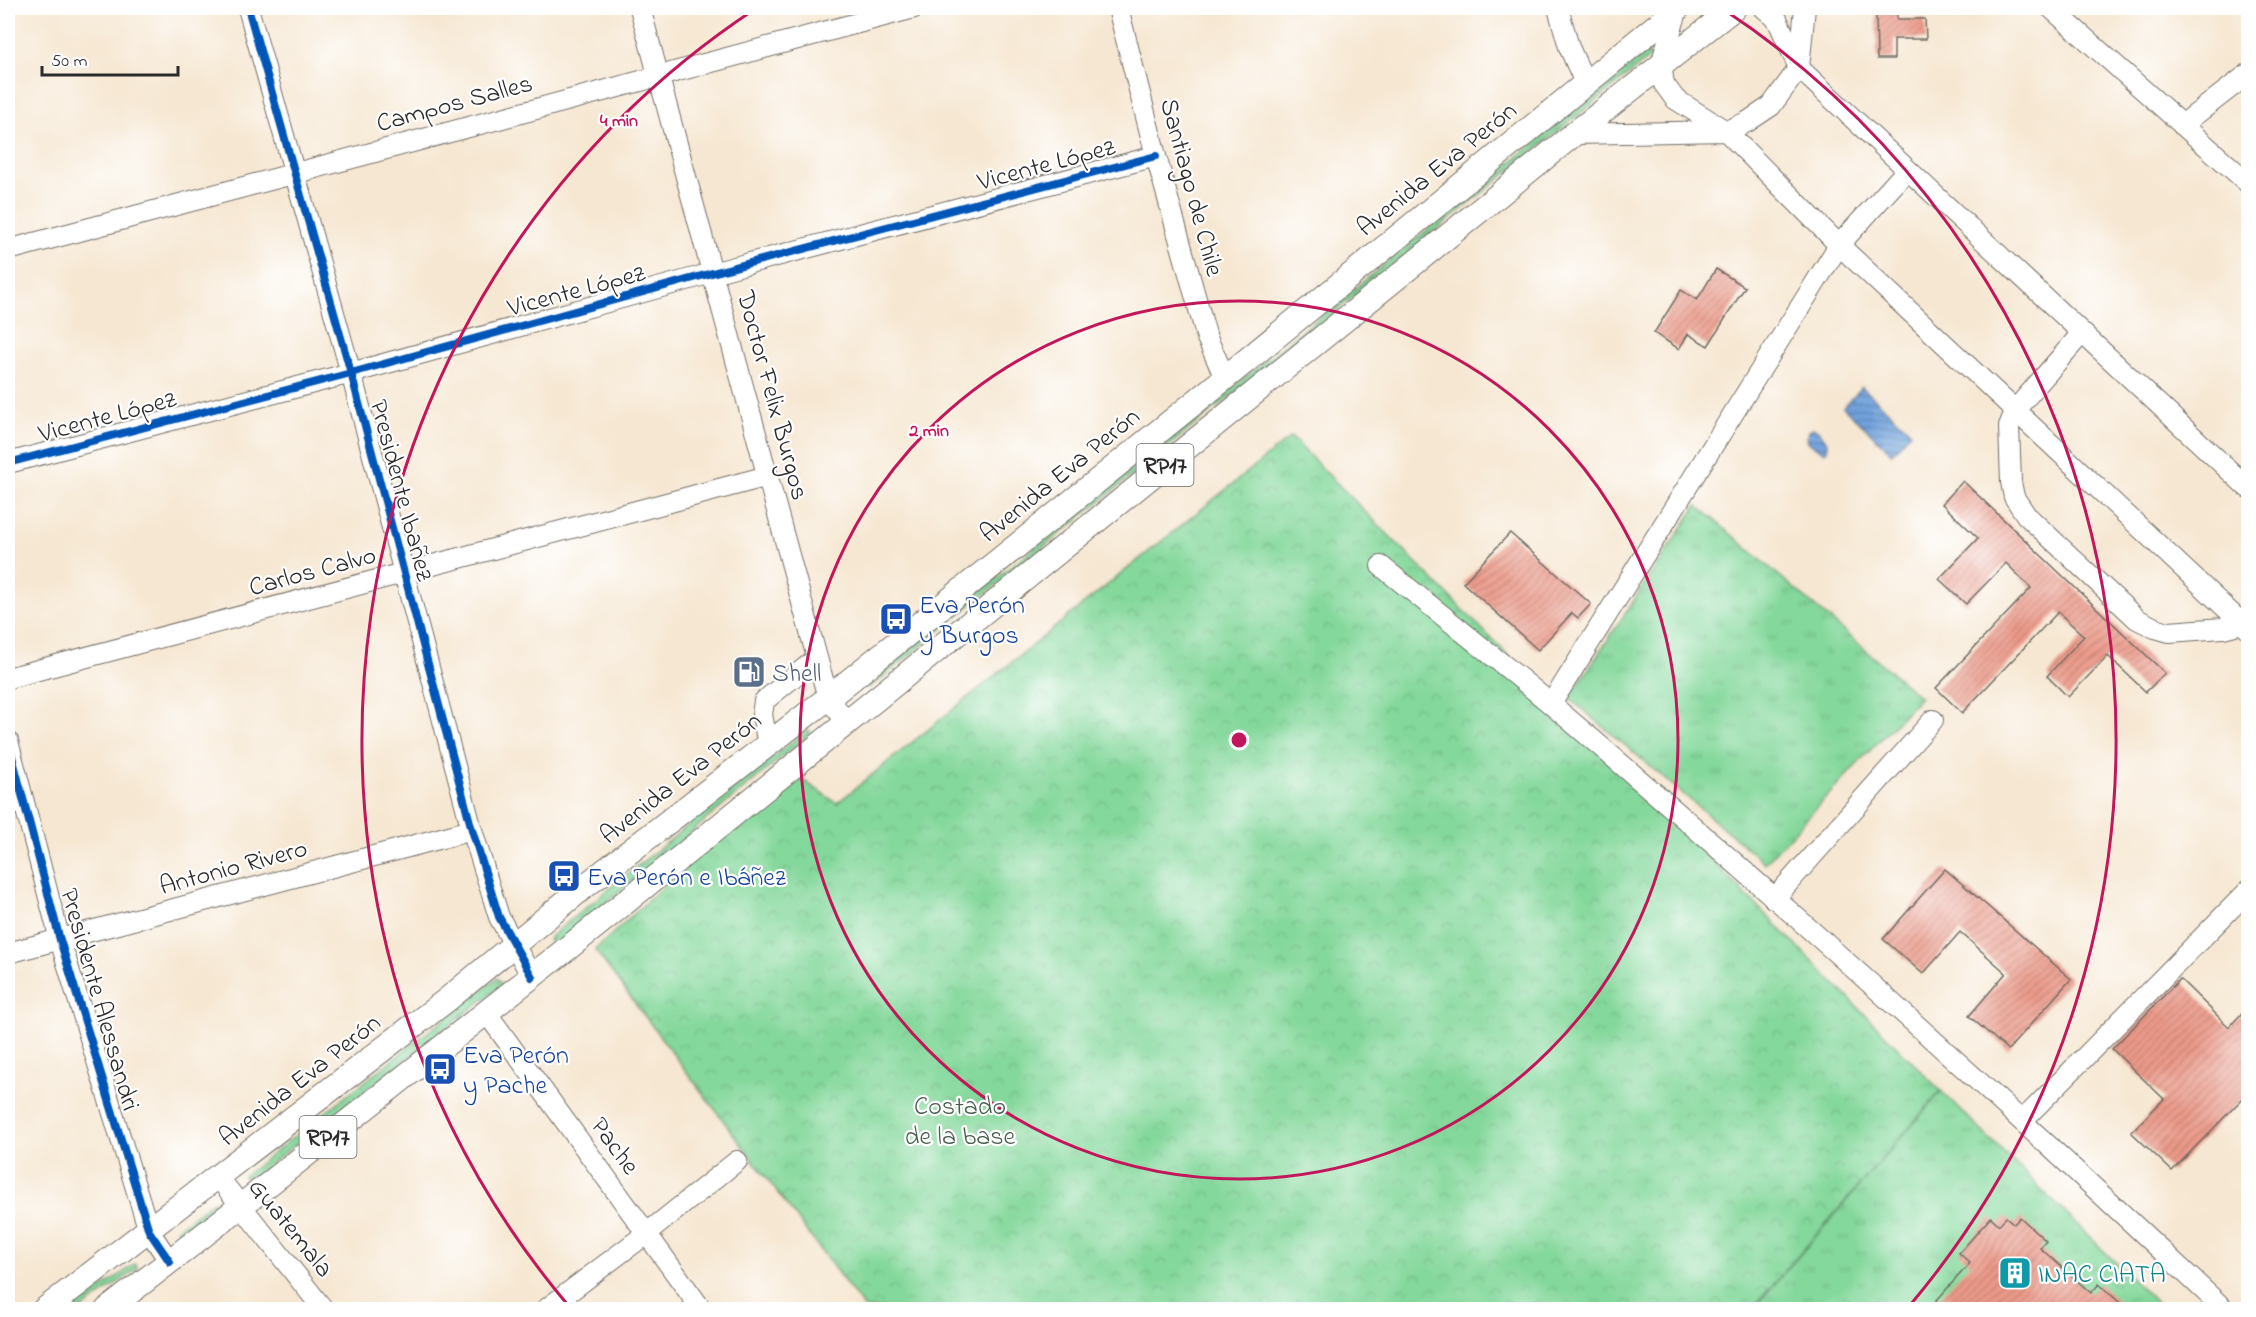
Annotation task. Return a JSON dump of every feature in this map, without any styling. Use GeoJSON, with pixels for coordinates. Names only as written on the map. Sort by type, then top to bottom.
{"type":"FeatureCollection","features":[{"type":"Feature","properties":{"kind":"main road","name":"Avenida Eva Perón"},"geometry":{"type":"LineString","coordinates":[[44,1310],[448,999],[514,944],[828,698],[1678,8]]}},
{"type":"Feature","properties":{"kind":"main road","name":"RP17"},"geometry":{"type":"LineString","coordinates":[[107,1310],[532,977],[1574,134],[1734,8]]}},
{"type":"Feature","properties":{"kind":"street","name":"Presidente Ibañez"},"geometry":{"type":"LineString","coordinates":[[248,8],[351,373],[471,830],[499,917],[532,977]]}},
{"type":"Feature","properties":{"kind":"street","name":"Doctor Felix Burgos"},"geometry":{"type":"LineString","coordinates":[[640,8],[828,698],[847,722]]}},
{"type":"Feature","properties":{"kind":"street","name":"Campos Salles"},"geometry":{"type":"LineString","coordinates":[[8,250],[914,8]]}},
{"type":"Feature","properties":{"kind":"street","name":"Santiago de Chile"},"geometry":{"type":"LineString","coordinates":[[1118,8],[1156,156],[1207,338],[1225,378]]}},
{"type":"Feature","properties":{"kind":"street"},"geometry":{"type":"LineString","coordinates":[[1558,8],[1569,47],[1585,82]]}},
{"type":"Feature","properties":{"kind":"street"},"geometry":{"type":"LineString","coordinates":[[1678,8],[1661,64],[1664,84],[1675,99],[1726,131],[1839,244],[2246,622]]}},
{"type":"Feature","properties":{"kind":"street"},"geometry":{"type":"LineString","coordinates":[[1764,8],[1777,20],[1799,68],[2248,488]]}},
{"type":"Feature","properties":{"kind":"street"},"geometry":{"type":"LineString","coordinates":[[1574,134],[1726,131],[1747,122],[1771,105],[1799,68],[1804,8]]}},
{"type":"Feature","properties":{"kind":"street"},"geometry":{"type":"LineString","coordinates":[[2051,8],[2248,183]]}},
{"type":"Feature","properties":{"kind":"street"},"geometry":{"type":"LineString","coordinates":[[2182,125],[2248,74]]}},
{"type":"Feature","properties":{"kind":"street","name":"Vicente López"},"geometry":{"type":"LineString","coordinates":[[8,463],[1156,156]]}},
{"type":"Feature","properties":{"kind":"street"},"geometry":{"type":"LineString","coordinates":[[1551,705],[1839,244],[1907,170]]}},
{"type":"Feature","properties":{"kind":"street"},"geometry":{"type":"LineString","coordinates":[[2082,333],[2016,409],[2009,426],[2011,482],[2014,497],[2026,515],[2137,619],[2169,632],[2223,628],[2246,622]]}},
{"type":"Feature","properties":{"kind":"street","name":"Carlos Calvo"},"geometry":{"type":"LineString","coordinates":[[8,678],[768,476]]}},
{"type":"Feature","properties":{"kind":"street"},"geometry":{"type":"LineString","coordinates":[[1381,566],[1551,705],[1774,899],[2023,1120],[2225,1310]]}},
{"type":"Feature","properties":{"kind":"street"},"geometry":{"type":"LineString","coordinates":[[768,744],[762,715],[764,701],[818,658]]}},
{"type":"Feature","properties":{"kind":"street"},"geometry":{"type":"LineString","coordinates":[[1774,899],[1933,720]]}},
{"type":"Feature","properties":{"kind":"street","name":"Presidente Alessandri"},"geometry":{"type":"LineString","coordinates":[[8,741],[60,940],[149,1231],[170,1262]]}},
{"type":"Feature","properties":{"kind":"street","name":"Antonio Rivero"},"geometry":{"type":"LineString","coordinates":[[8,953],[471,830]]}},
{"type":"Feature","properties":{"kind":"street"},"geometry":{"type":"LineString","coordinates":[[2023,1120],[2248,891]]}},
{"type":"Feature","properties":{"kind":"street","name":"Pache"},"geometry":{"type":"LineString","coordinates":[[486,1012],[702,1310]]}},
{"type":"Feature","properties":{"kind":"street"},"geometry":{"type":"LineString","coordinates":[[545,1310],[646,1234],[737,1161]]}},
{"type":"Feature","properties":{"kind":"street","name":"Guatemala"},"geometry":{"type":"LineString","coordinates":[[218,1177],[324,1310]]}},
{"type":"Feature","properties":{"kind":"green space"},"geometry":{"type":"Polygon","coordinates":[[[1647,52],[1650,57],[869,688],[865,685],[1647,52]]]}},
{"type":"Feature","properties":{"kind":"green space","name":"Costado de la base"},"geometry":{"type":"Polygon","coordinates":[[[1291,437],[1941,1091],[1752,1309],[865,1309],[595,950],[788,770],[837,803],[1291,437]]]}},
{"type":"Feature","properties":{"kind":"green space"},"geometry":{"type":"Polygon","coordinates":[[[1697,505],[1920,697],[1765,863],[1569,698],[1697,505]]]}},
{"type":"Feature","properties":{"kind":"green space"},"geometry":{"type":"Polygon","coordinates":[[[808,729],[811,733],[557,943],[552,944],[549,940],[552,935],[808,729]]]}},
{"type":"Feature","properties":{"kind":"green space"},"geometry":{"type":"Polygon","coordinates":[[[497,978],[502,985],[248,1181],[244,1176],[497,978]]]}},
{"type":"Feature","properties":{"kind":"green space"},"geometry":{"type":"Polygon","coordinates":[[[1941,1091],[2163,1309],[1752,1310],[1941,1091]]]}},
{"type":"Feature","properties":{"kind":"green space"},"geometry":{"type":"Polygon","coordinates":[[[214,1201],[219,1206],[181,1235],[177,1229],[214,1201]]]}},
{"type":"Feature","properties":{"kind":"green space"},"geometry":{"type":"Polygon","coordinates":[[[135,1264],[138,1268],[82,1309],[73,1309],[135,1264]]]}},
{"type":"Feature","properties":{"kind":"water"},"geometry":{"type":"Polygon","coordinates":[[[1862,387],[1911,432],[1892,453],[1843,407],[1862,387]]]}},
{"type":"Feature","properties":{"kind":"water"},"geometry":{"type":"Polygon","coordinates":[[[1813,428],[1819,431],[1828,444],[1824,452],[1808,442],[1807,434],[1813,428]]]}},
{"type":"Feature","properties":{"kind":"building"},"geometry":{"type":"Polygon","coordinates":[[[1876,12],[1897,12],[1897,19],[1925,19],[1926,39],[1894,39],[1894,59],[1877,59],[1876,12]]]}},
{"type":"Feature","properties":{"kind":"building"},"geometry":{"type":"Polygon","coordinates":[[[1716,269],[1745,287],[1708,346],[1688,334],[1679,349],[1654,333],[1681,290],[1697,300],[1716,269]]]}},
{"type":"Feature","properties":{"kind":"building"},"geometry":{"type":"Polygon","coordinates":[[[1963,481],[2165,673],[2146,692],[2108,656],[2068,697],[2047,676],[2084,636],[2058,612],[1962,713],[1936,688],[2031,588],[2006,563],[1966,604],[1939,579],[1978,538],[1942,504],[1963,481]]]}},
{"type":"Feature","properties":{"kind":"building"},"geometry":{"type":"Polygon","coordinates":[[[1510,533],[1591,604],[1578,618],[1572,613],[1538,650],[1463,583],[1510,533]]]}},
{"type":"Feature","properties":{"kind":"building"},"geometry":{"type":"Polygon","coordinates":[[[1945,869],[2071,979],[2008,1050],[1969,1016],[2006,973],[1960,932],[1923,974],[1883,939],[1945,869]]]}},
{"type":"Feature","properties":{"kind":"building"},"geometry":{"type":"Polygon","coordinates":[[[2180,979],[2229,1027],[2248,1007],[2248,1093],[2172,1171],[2131,1132],[2164,1099],[2112,1049],[2180,979]]]}},
{"type":"Feature","properties":{"kind":"building","name":"INAC CIATA"},"geometry":{"type":"Polygon","coordinates":[[[1991,1217],[1999,1225],[2006,1217],[2014,1224],[2020,1217],[2046,1241],[2040,1248],[2091,1293],[2099,1284],[2128,1310],[1928,1310],[1970,1263],[1959,1253],[1991,1217]]]}},
{"type":"Feature","properties":{"kind":"cycle path"},"geometry":{"type":"LineString","coordinates":[[248,8],[351,373],[472,830],[499,917],[532,977]]}},
{"type":"Feature","properties":{"kind":"cycle path"},"geometry":{"type":"LineString","coordinates":[[8,463],[1156,156]]}},
{"type":"Feature","properties":{"kind":"cycle path"},"geometry":{"type":"LineString","coordinates":[[8,741],[60,940],[149,1231],[170,1262]]}},
{"type":"Feature","properties":{"kind":"place","name":"Eva Perón y Burgos"},"geometry":{"type":"Point","coordinates":[896,619]}},
{"type":"Feature","properties":{"kind":"place","name":"Shell"},"geometry":{"type":"Point","coordinates":[749,672]}},
{"type":"Feature","properties":{"kind":"place","name":"Eva Perón e Ibáñez"},"geometry":{"type":"Point","coordinates":[564,876]}},
{"type":"Feature","properties":{"kind":"place","name":"Eva Perón y Pache"},"geometry":{"type":"Point","coordinates":[440,1069]}},
{"type":"Feature","properties":{"kind":"place","name":"INAC CIATA"},"geometry":{"type":"Point","coordinates":[2015,1273]}}]}
